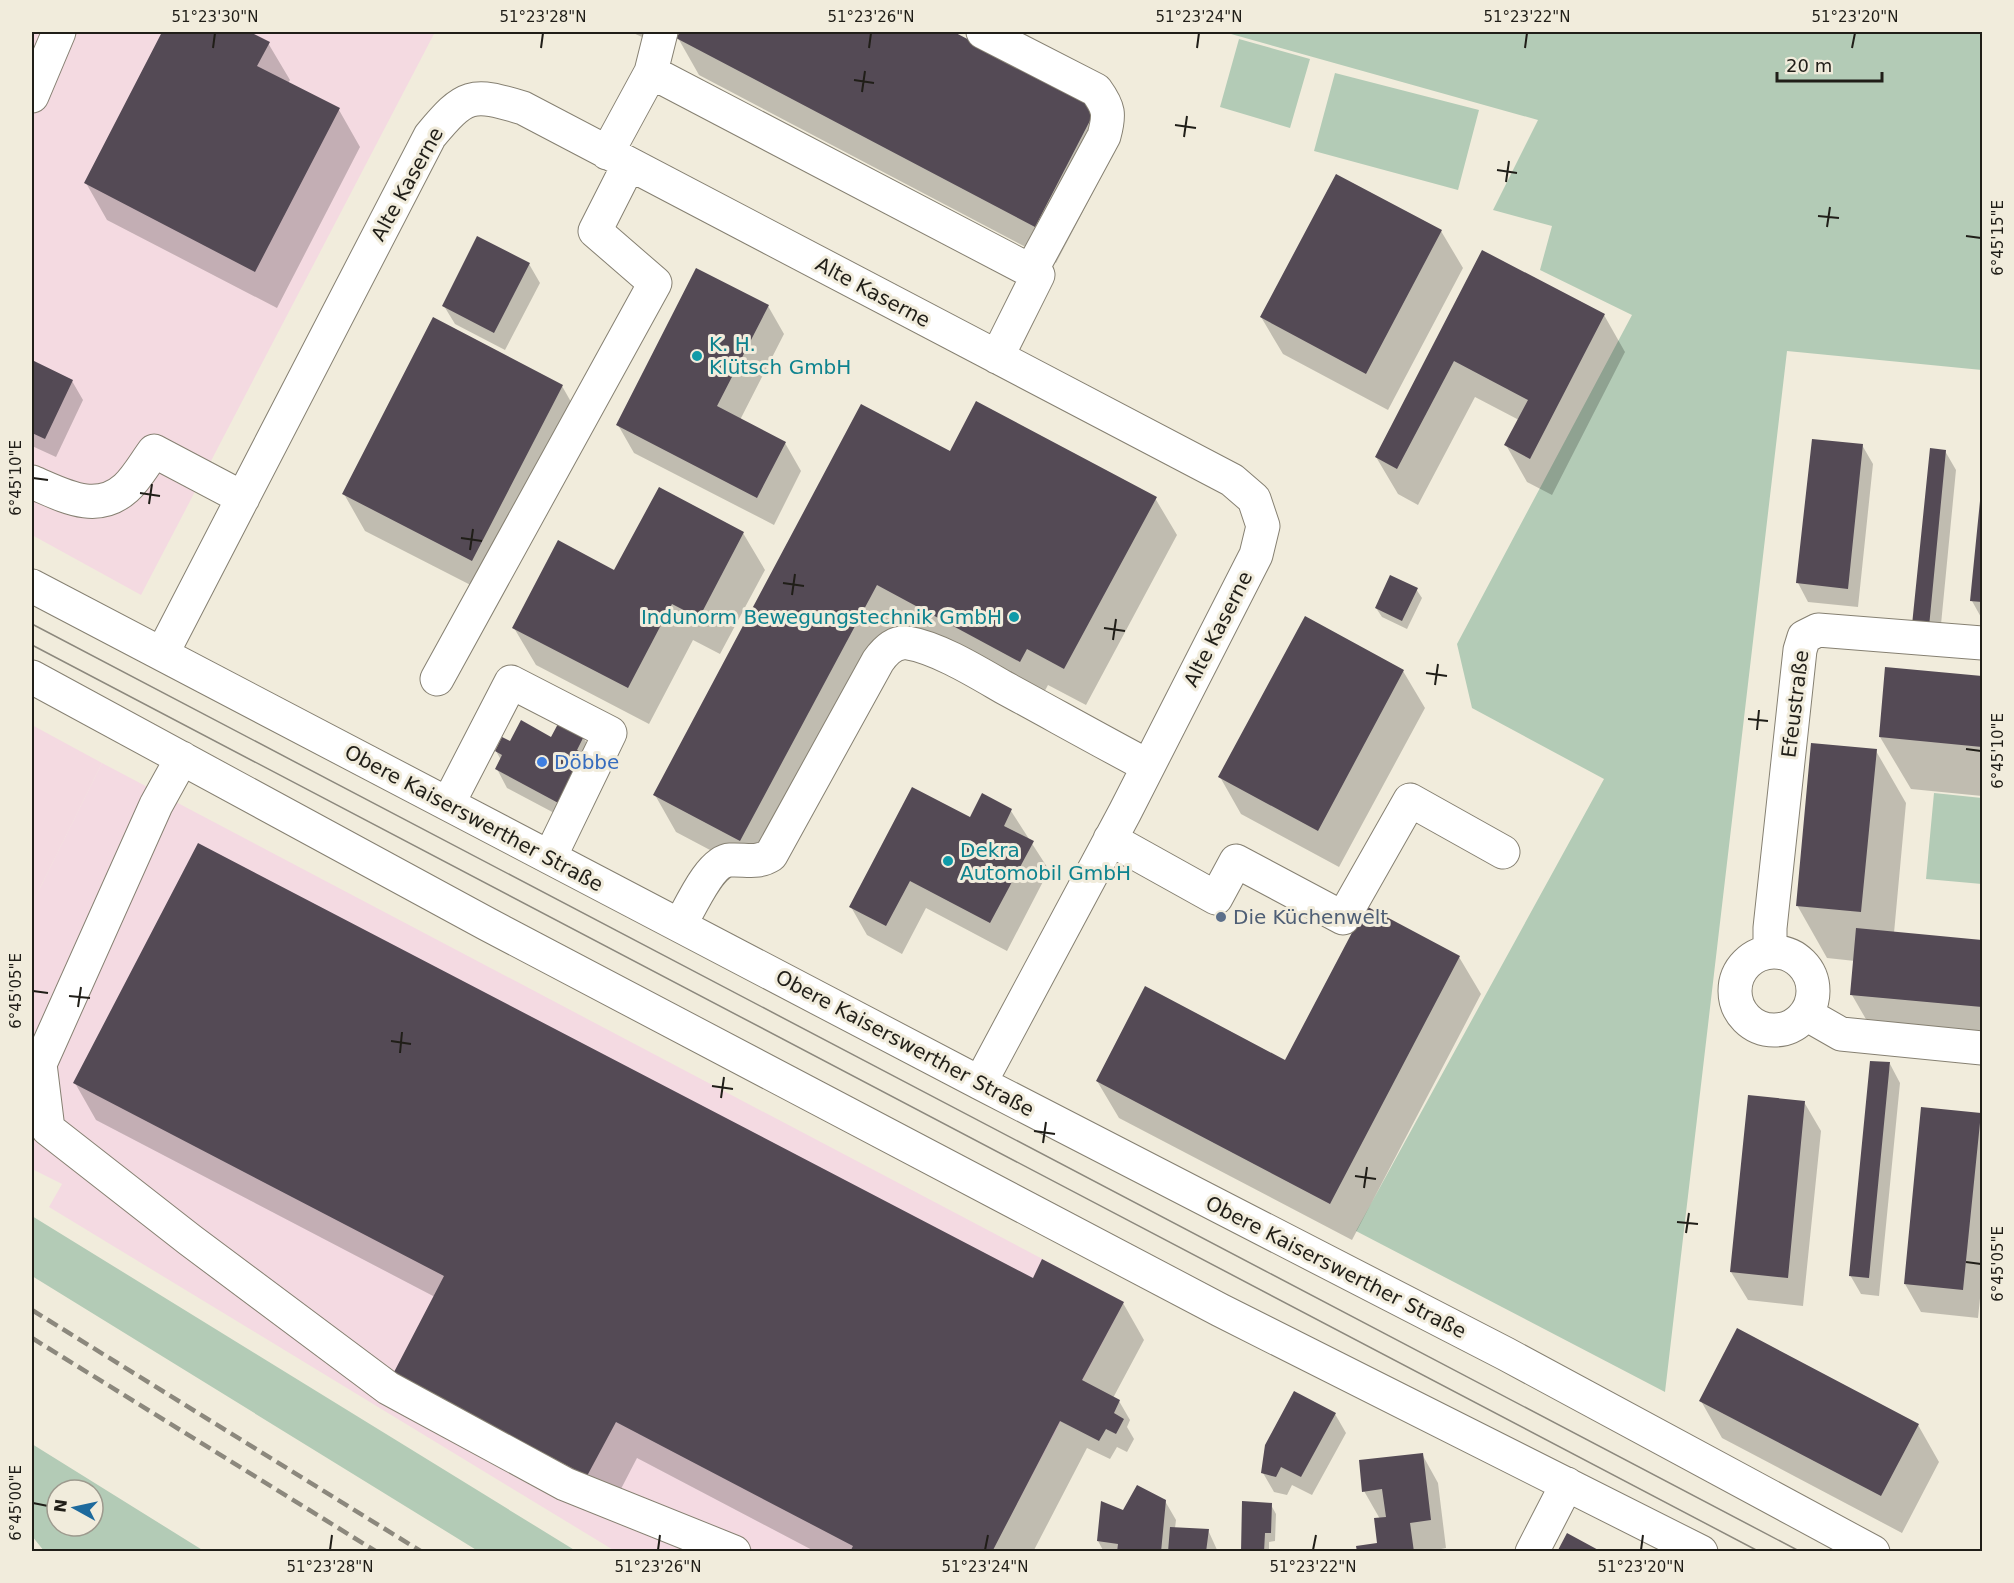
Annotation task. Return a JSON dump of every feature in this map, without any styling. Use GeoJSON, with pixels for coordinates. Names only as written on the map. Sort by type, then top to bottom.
{"type":"FeatureCollection","features":[{"type":"Feature","properties":{"kind":"street"},"geometry":{"type":"LineString","coordinates":[[32,96],[59,32]]}},
{"type":"Feature","properties":{"kind":"street"},"geometry":{"type":"LineString","coordinates":[[437,679],[655,283],[595,231],[618,158],[651,72],[661,32]]}},
{"type":"Feature","properties":{"kind":"street"},"geometry":{"type":"LineString","coordinates":[[983,32],[1096,90],[1107,105],[1108,122],[1104,136],[1031,271]]}},
{"type":"Feature","properties":{"kind":"street"},"geometry":{"type":"LineString","coordinates":[[651,72],[1038,275],[997,357]]}},
{"type":"Feature","properties":{"kind":"street","name":"Alte Kaserne"},"geometry":{"type":"LineString","coordinates":[[162,654],[430,136],[450,112],[469,99],[493,99],[523,108],[1232,480],[1254,499],[1263,526],[1256,555],[1110,839],[980,1083]]}},
{"type":"Feature","properties":{"kind":"street"},"geometry":{"type":"LineString","coordinates":[[32,482],[81,502],[103,502],[126,488],[154,451],[243,498]]}},
{"type":"Feature","properties":{"kind":"street","name":"Obere Kaiserswerther Straße"},"geometry":{"type":"LineString","coordinates":[[32,586],[980,1083],[1506,1354],[1873,1551]]}},
{"type":"Feature","properties":{"kind":"street","name":"Efeustraße"},"geometry":{"type":"LineString","coordinates":[[1770,951],[1770,928],[1797,673],[1804,638],[1818,630],[1983,643]]}},
{"type":"Feature","properties":{"kind":"street"},"geometry":{"type":"LineString","coordinates":[[680,925],[716,866],[728,860],[755,862],[771,855],[878,660],[887,650],[899,644],[907,643],[923,648],[964,665],[1148,766]]}},
{"type":"Feature","properties":{"kind":"street"},"geometry":{"type":"LineString","coordinates":[[32,677],[487,924],[1220,1310],[1567,1484],[1684,1548]]}},
{"type":"Feature","properties":{"kind":"street"},"geometry":{"type":"LineString","coordinates":[[448,804],[511,682],[610,733],[550,857]]}},
{"type":"Feature","properties":{"kind":"street"},"geometry":{"type":"LineString","coordinates":[[182,758],[156,805],[40,1064],[48,1129],[190,1240],[388,1388],[564,1484],[734,1551]]}},
{"type":"Feature","properties":{"kind":"street"},"geometry":{"type":"LineString","coordinates":[[1110,839],[1216,898],[1236,861],[1343,918],[1410,800],[1503,852]]}},
{"type":"Feature","properties":{"kind":"street"},"geometry":{"type":"LineString","coordinates":[[1770,951],[1783,952],[1796,957],[1812,977],[1814,990],[1812,1003],[1797,1023],[1785,1029],[1772,1030],[1754,1024],[1740,1010],[1736,998],[1735,985],[1747,962],[1770,951]]}},
{"type":"Feature","properties":{"kind":"street"},"geometry":{"type":"LineString","coordinates":[[1806,1014],[1841,1034],[1983,1048]]}},
{"type":"Feature","properties":{"kind":"street"},"geometry":{"type":"LineString","coordinates":[[1532,1551],[1567,1484]]}},
{"type":"Feature","properties":{"kind":"shaded area"},"geometry":{"type":"Polygon","coordinates":[[[32,32],[435,32],[141,595],[32,535],[32,32]]]}},
{"type":"Feature","properties":{"kind":"shaded area"},"geometry":{"type":"Polygon","coordinates":[[[32,725],[102,763],[32,904],[32,725]]]}},
{"type":"Feature","properties":{"kind":"shaded area"},"geometry":{"type":"Polygon","coordinates":[[[102,763],[1124,1302],[992,1551],[615,1551],[49,1207],[62,1184],[32,1169],[32,904],[102,763]]]}},
{"type":"Feature","properties":{"kind":"green space"},"geometry":{"type":"Polygon","coordinates":[[[1224,32],[1982,32],[1982,370],[1787,351],[1665,1392],[1356,1231],[1604,779],[1472,708],[1457,644],[1632,315],[1540,270],[1552,226],[1493,210],[1538,120],[1224,32]]]}},
{"type":"Feature","properties":{"kind":"green space"},"geometry":{"type":"Polygon","coordinates":[[[1239,39],[1310,59],[1290,128],[1220,107],[1239,39]]]}},
{"type":"Feature","properties":{"kind":"green space"},"geometry":{"type":"Polygon","coordinates":[[[1335,73],[1479,110],[1458,190],[1314,151],[1335,73]]]}},
{"type":"Feature","properties":{"kind":"green space"},"geometry":{"type":"Polygon","coordinates":[[[1934,793],[1982,798],[1982,884],[1926,879],[1934,793]]]}},
{"type":"Feature","properties":{"kind":"green space"},"geometry":{"type":"Polygon","coordinates":[[[32,1216],[576,1551],[478,1551],[32,1276],[32,1216]]]}},
{"type":"Feature","properties":{"kind":"green space"},"geometry":{"type":"Polygon","coordinates":[[[32,1444],[87,1478],[45,1478],[45,1538],[105,1538],[105,1489],[204,1551],[44,1551],[32,1536],[32,1444]]]}},
{"type":"Feature","properties":{"kind":"building"},"geometry":{"type":"Polygon","coordinates":[[[162,32],[250,32],[270,42],[257,66],[340,108],[255,272],[84,183],[162,32]]]}},
{"type":"Feature","properties":{"kind":"building"},"geometry":{"type":"Polygon","coordinates":[[[680,32],[954,32],[1097,107],[1035,227],[676,38],[680,32]]]}},
{"type":"Feature","properties":{"kind":"building"},"geometry":{"type":"Polygon","coordinates":[[[1336,174],[1442,230],[1366,374],[1260,317],[1336,174]]]}},
{"type":"Feature","properties":{"kind":"building"},"geometry":{"type":"Polygon","coordinates":[[[477,236],[530,263],[494,333],[442,306],[477,236]]]}},
{"type":"Feature","properties":{"kind":"building"},"geometry":{"type":"Polygon","coordinates":[[[1482,250],[1605,314],[1530,459],[1504,445],[1528,400],[1454,361],[1397,469],[1375,457],[1482,250]]]}},
{"type":"Feature","properties":{"kind":"building","name":"K. H. Klütsch GmbH"},"geometry":{"type":"Polygon","coordinates":[[[696,268],[769,305],[717,406],[786,442],[757,498],[616,425],[696,268]]]}},
{"type":"Feature","properties":{"kind":"building"},"geometry":{"type":"Polygon","coordinates":[[[433,317],[563,385],[472,561],[342,494],[433,317]]]}},
{"type":"Feature","properties":{"kind":"building"},"geometry":{"type":"Polygon","coordinates":[[[32,360],[73,380],[45,439],[32,433],[32,360]]]}},
{"type":"Feature","properties":{"kind":"building","name":"Indunorm Bewegungstechnik GmbH"},"geometry":{"type":"Polygon","coordinates":[[[976,401],[1157,497],[1064,669],[1027,649],[1020,662],[877,585],[740,841],[653,795],[861,404],[950,451],[976,401]]]}},
{"type":"Feature","properties":{"kind":"building"},"geometry":{"type":"Polygon","coordinates":[[[1812,439],[1863,444],[1848,589],[1796,583],[1812,439]]]}},
{"type":"Feature","properties":{"kind":"building"},"geometry":{"type":"Polygon","coordinates":[[[1930,448],[1946,450],[1929,627],[1912,625],[1930,448]]]}},
{"type":"Feature","properties":{"kind":"building"},"geometry":{"type":"Polygon","coordinates":[[[659,487],[744,532],[699,618],[672,604],[628,688],[512,628],[558,540],[614,570],[659,487]]]}},
{"type":"Feature","properties":{"kind":"building"},"geometry":{"type":"Polygon","coordinates":[[[1982,491],[1982,602],[1970,601],[1982,491]]]}},
{"type":"Feature","properties":{"kind":"building"},"geometry":{"type":"Polygon","coordinates":[[[1390,575],[1418,588],[1402,621],[1375,608],[1390,575]]]}},
{"type":"Feature","properties":{"kind":"building"},"geometry":{"type":"Polygon","coordinates":[[[1305,616],[1404,670],[1318,831],[1218,777],[1305,616]]]}},
{"type":"Feature","properties":{"kind":"building"},"geometry":{"type":"Polygon","coordinates":[[[1885,667],[1982,676],[1982,747],[1879,737],[1885,667]]]}},
{"type":"Feature","properties":{"kind":"building","name":"Döbbe"},"geometry":{"type":"Polygon","coordinates":[[[521,720],[551,737],[559,722],[584,736],[577,750],[588,756],[562,805],[495,769],[502,755],[495,751],[502,737],[510,741],[521,720]]]}},
{"type":"Feature","properties":{"kind":"building"},"geometry":{"type":"Polygon","coordinates":[[[1811,743],[1877,749],[1861,912],[1796,906],[1811,743]]]}},
{"type":"Feature","properties":{"kind":"building","name":"Dekra Automobil GmbH"},"geometry":{"type":"Polygon","coordinates":[[[912,787],[970,817],[982,793],[1012,809],[1004,826],[1034,841],[990,923],[910,881],[886,926],[849,907],[912,787]]]}},
{"type":"Feature","properties":{"kind":"building"},"geometry":{"type":"Polygon","coordinates":[[[198,843],[1033,1278],[1042,1259],[1124,1302],[1082,1380],[1120,1400],[1114,1413],[1124,1419],[1116,1434],[1106,1429],[1099,1441],[1060,1421],[992,1552],[850,1552],[853,1546],[616,1422],[587,1476],[393,1374],[444,1276],[73,1083],[198,843]]]}},
{"type":"Feature","properties":{"kind":"building"},"geometry":{"type":"Polygon","coordinates":[[[1366,906],[1460,956],[1330,1204],[1096,1081],[1145,986],[1285,1060],[1366,906]]]}},
{"type":"Feature","properties":{"kind":"building"},"geometry":{"type":"Polygon","coordinates":[[[1856,928],[1982,940],[1982,1007],[1850,995],[1856,928]]]}},
{"type":"Feature","properties":{"kind":"building"},"geometry":{"type":"Polygon","coordinates":[[[1870,1061],[1890,1062],[1869,1278],[1849,1276],[1870,1061]]]}},
{"type":"Feature","properties":{"kind":"building"},"geometry":{"type":"Polygon","coordinates":[[[1748,1095],[1805,1101],[1788,1278],[1730,1272],[1748,1095]]]}},
{"type":"Feature","properties":{"kind":"building"},"geometry":{"type":"Polygon","coordinates":[[[1921,1107],[1981,1113],[1963,1290],[1904,1284],[1921,1107]]]}},
{"type":"Feature","properties":{"kind":"building"},"geometry":{"type":"Polygon","coordinates":[[[1737,1328],[1919,1424],[1881,1496],[1699,1401],[1737,1328]]]}},
{"type":"Feature","properties":{"kind":"building"},"geometry":{"type":"Polygon","coordinates":[[[1294,1391],[1336,1413],[1301,1477],[1281,1467],[1276,1477],[1261,1473],[1265,1445],[1294,1391]]]}},
{"type":"Feature","properties":{"kind":"building"},"geometry":{"type":"Polygon","coordinates":[[[1423,1453],[1431,1520],[1410,1523],[1414,1552],[1357,1552],[1356,1546],[1377,1543],[1374,1518],[1386,1517],[1382,1489],[1362,1492],[1359,1460],[1423,1453]]]}},
{"type":"Feature","properties":{"kind":"building"},"geometry":{"type":"Polygon","coordinates":[[[1137,1485],[1166,1500],[1161,1552],[1117,1552],[1118,1544],[1097,1541],[1101,1501],[1123,1510],[1137,1485]]]}},
{"type":"Feature","properties":{"kind":"building"},"geometry":{"type":"Polygon","coordinates":[[[1242,1501],[1272,1503],[1271,1533],[1265,1533],[1264,1552],[1241,1552],[1242,1501]]]}},
{"type":"Feature","properties":{"kind":"building"},"geometry":{"type":"Polygon","coordinates":[[[1170,1527],[1209,1529],[1206,1552],[1168,1552],[1170,1527]]]}},
{"type":"Feature","properties":{"kind":"building"},"geometry":{"type":"Polygon","coordinates":[[[1567,1533],[1602,1552],[1557,1552],[1567,1533]]]}},
{"type":"Feature","properties":{"kind":"tram line"},"geometry":{"type":"LineString","coordinates":[[32,624],[1801,1552]]}},
{"type":"Feature","properties":{"kind":"tram line"},"geometry":{"type":"LineString","coordinates":[[32,645],[1760,1552]]}},
{"type":"Feature","properties":{"kind":"railway"},"geometry":{"type":"LineString","coordinates":[[32,1310],[422,1552]]}},
{"type":"Feature","properties":{"kind":"railway"},"geometry":{"type":"LineString","coordinates":[[32,1338],[377,1552]]}},
{"type":"Feature","properties":{"kind":"place","name":"K. H. Klütsch GmbH"},"geometry":{"type":"Point","coordinates":[697,356]}},
{"type":"Feature","properties":{"kind":"place","name":"Indunorm Bewegungstechnik GmbH"},"geometry":{"type":"Point","coordinates":[1014,617]}},
{"type":"Feature","properties":{"kind":"place","name":"Döbbe"},"geometry":{"type":"Point","coordinates":[542,762]}},
{"type":"Feature","properties":{"kind":"place","name":"Dekra Automobil GmbH"},"geometry":{"type":"Point","coordinates":[948,861]}},
{"type":"Feature","properties":{"kind":"place","name":"Die Küchenwelt"},"geometry":{"type":"Point","coordinates":[1221,917]}}]}
